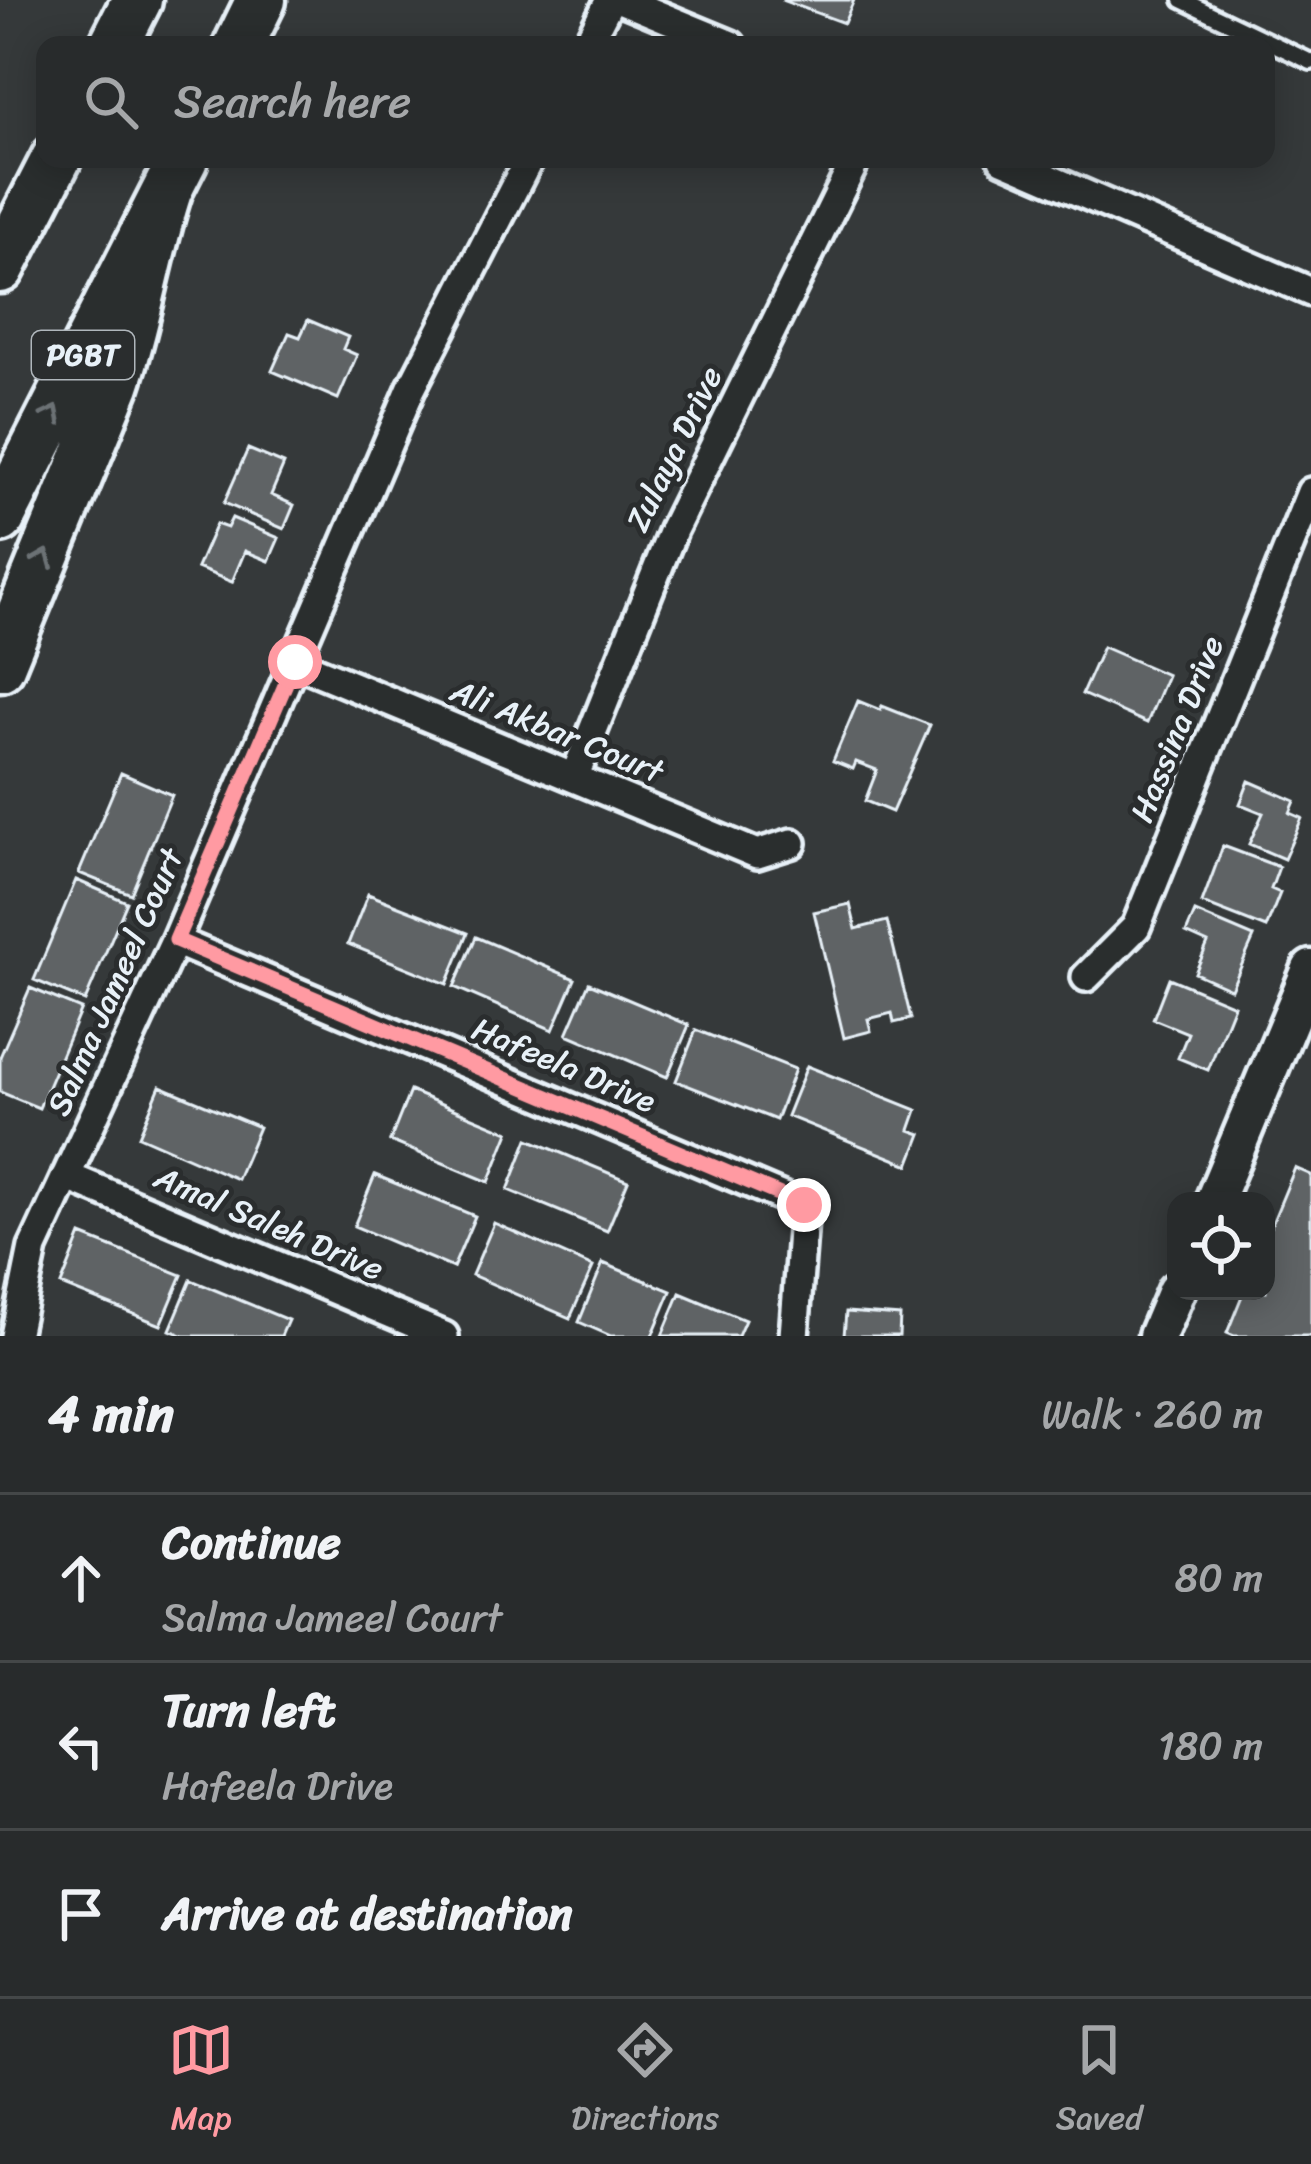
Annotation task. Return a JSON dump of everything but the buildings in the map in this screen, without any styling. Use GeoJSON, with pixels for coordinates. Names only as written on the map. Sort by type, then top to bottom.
{"type":"FeatureCollection","features":[{"type":"Feature","properties":{"kind":"highway"},"geometry":{"type":"LineString","coordinates":[[119,36],[137,0]]}},
{"type":"Feature","properties":{"kind":"highway"},"geometry":{"type":"LineString","coordinates":[[243,36],[261,0]]}},
{"type":"Feature","properties":{"kind":"highway"},"geometry":{"type":"LineString","coordinates":[[0,224],[47,168]]}},
{"type":"Feature","properties":{"kind":"highway"},"geometry":{"type":"LineString","coordinates":[[0,268],[50,168]]}},
{"type":"Feature","properties":{"kind":"highway"},"geometry":{"type":"LineString","coordinates":[[0,666],[115,385],[156,224],[175,175]]}},
{"type":"Feature","properties":{"kind":"highway","name":"PGBT"},"geometry":{"type":"LineString","coordinates":[[0,518],[175,175]]}},
{"type":"Feature","properties":{"kind":"street"},"geometry":{"type":"LineString","coordinates":[[592,36],[610,0]]}},
{"type":"Feature","properties":{"kind":"street"},"geometry":{"type":"LineString","coordinates":[[622,0],[709,36]]}},
{"type":"Feature","properties":{"kind":"street","name":"Salma Jameel Court"},"geometry":{"type":"LineString","coordinates":[[15,1336],[33,1248],[176,940],[411,389],[524,168]]}},
{"type":"Feature","properties":{"kind":"street","name":"Zulaya Drive"},"geometry":{"type":"LineString","coordinates":[[574,778],[673,530],[852,168]]}},
{"type":"Feature","properties":{"kind":"street"},"geometry":{"type":"LineString","coordinates":[[1024,168],[1311,292]]}},
{"type":"Feature","properties":{"kind":"street","name":"Hassina Drive"},"geometry":{"type":"LineString","coordinates":[[1086,977],[1136,927],[1311,492]]}},
{"type":"Feature","properties":{"kind":"street","name":"Ali Akbar Court"},"geometry":{"type":"LineString","coordinates":[[295,662],[757,854],[792,843]]}},
{"type":"Feature","properties":{"kind":"street","name":"Hafeela Drive"},"geometry":{"type":"LineString","coordinates":[[176,940],[804,1205],[794,1336]]}},
{"type":"Feature","properties":{"kind":"street"},"geometry":{"type":"LineString","coordinates":[[1218,1192],[1311,969]]}},
{"type":"Feature","properties":{"kind":"street","name":"Amal Saleh Drive"},"geometry":{"type":"LineString","coordinates":[[66,1176],[445,1336]]}},
{"type":"Feature","properties":{"kind":"street"},"geometry":{"type":"LineString","coordinates":[[1157,1336],[1172,1300]]}},
{"type":"Feature","properties":{"kind":"lane"},"geometry":{"type":"LineString","coordinates":[[1182,0],[1257,36]]}},
{"type":"Feature","properties":{"kind":"lane"},"geometry":{"type":"LineString","coordinates":[[1275,45],[1311,62]]}},
{"type":"Feature","properties":{"kind":"route"},"geometry":{"type":"LineString","coordinates":[[295,662],[176,940],[804,1205]]}}]}
